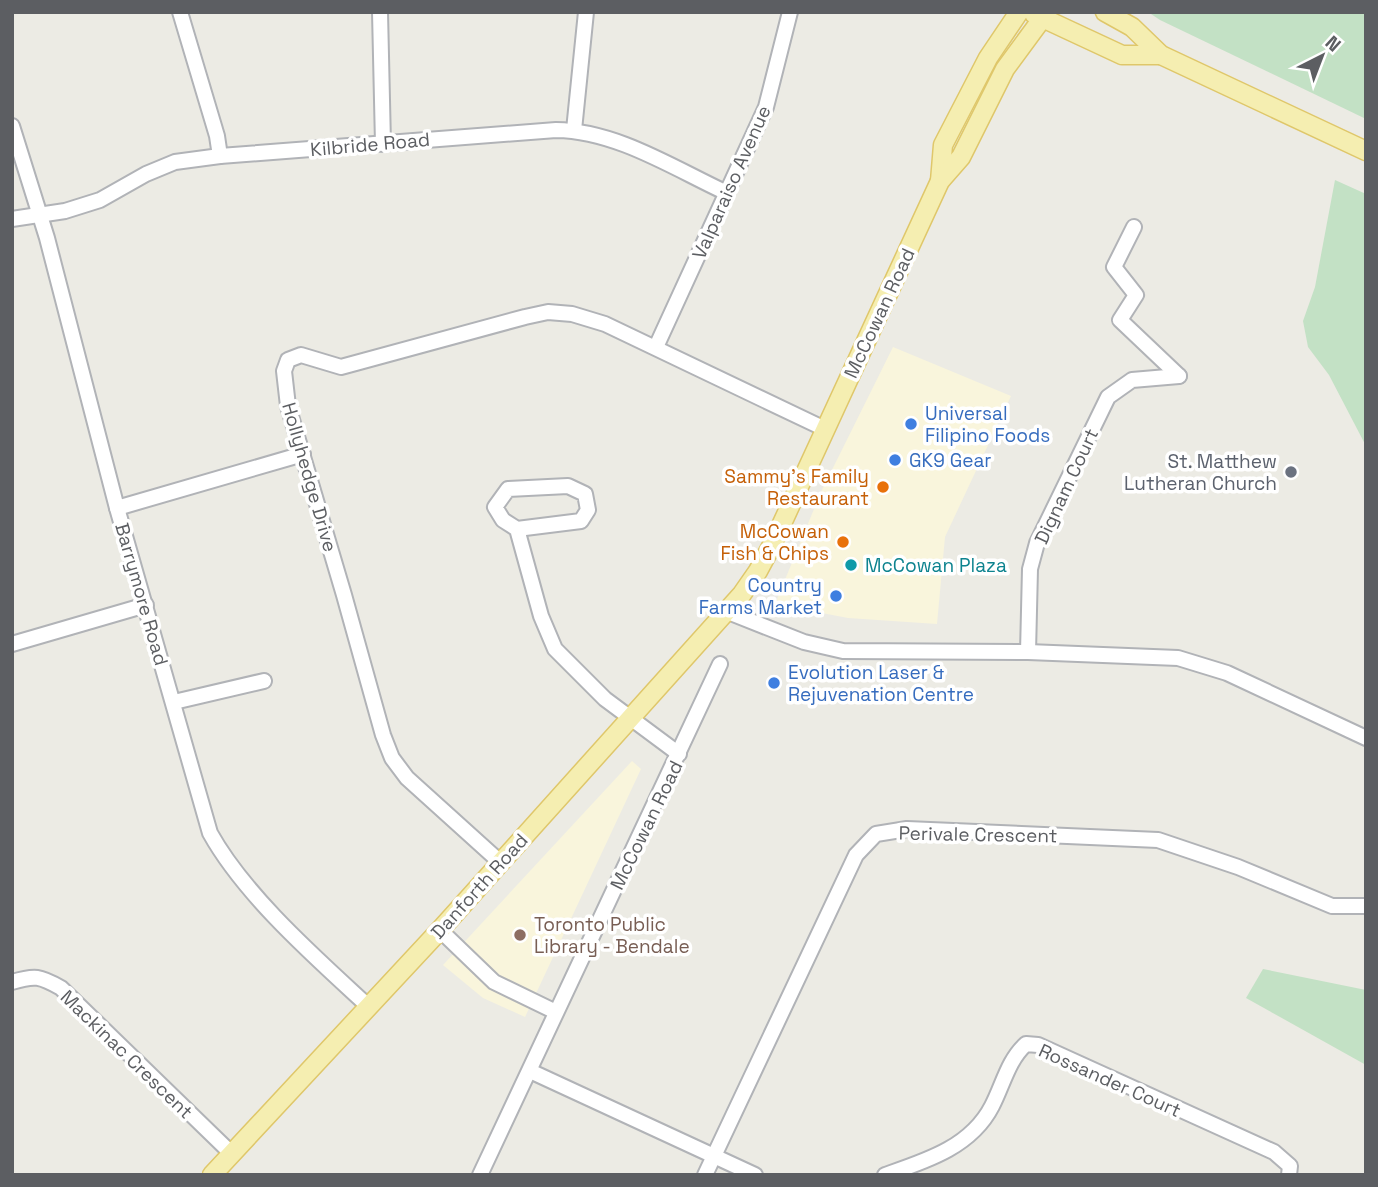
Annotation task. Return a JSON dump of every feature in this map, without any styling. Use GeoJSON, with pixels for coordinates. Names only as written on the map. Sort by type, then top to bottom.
{"type":"FeatureCollection","features":[{"type":"Feature","properties":{"kind":"main road","name":"McCowan Road"},"geometry":{"type":"LineString","coordinates":[[940,181],[943,145],[988,58],[1018,12]]}},
{"type":"Feature","properties":{"kind":"main road"},"geometry":{"type":"LineString","coordinates":[[1105,12],[1130,20],[1161,55],[1366,151]]}},
{"type":"Feature","properties":{"kind":"main road","name":"McCowan Road"},"geometry":{"type":"LineString","coordinates":[[742,594],[766,556],[940,181],[961,157],[1005,69],[1040,14]]}},
{"type":"Feature","properties":{"kind":"main road"},"geometry":{"type":"LineString","coordinates":[[1040,14],[1122,55],[1161,55]]}},
{"type":"Feature","properties":{"kind":"main road","name":"Danforth Road"},"geometry":{"type":"LineString","coordinates":[[212,1175],[440,930],[742,594]]}},
{"type":"Feature","properties":{"kind":"street"},"geometry":{"type":"LineString","coordinates":[[180,12],[217,136],[220,156]]}},
{"type":"Feature","properties":{"kind":"street"},"geometry":{"type":"LineString","coordinates":[[380,12],[383,144]]}},
{"type":"Feature","properties":{"kind":"street"},"geometry":{"type":"LineString","coordinates":[[574,130],[586,12]]}},
{"type":"Feature","properties":{"kind":"street","name":"Valparaiso Avenue"},"geometry":{"type":"LineString","coordinates":[[656,347],[766,107],[790,12]]}},
{"type":"Feature","properties":{"kind":"street","name":"Barrymore Road"},"geometry":{"type":"LineString","coordinates":[[12,126],[40,216],[117,508],[210,833],[221,854],[281,923],[369,1007]]}},
{"type":"Feature","properties":{"kind":"street","name":"Kilbride Road"},"geometry":{"type":"LineString","coordinates":[[12,219],[65,211],[100,200],[146,174],[176,162],[220,156],[574,130],[616,140],[727,193]]}},
{"type":"Feature","properties":{"kind":"street","name":"Dignam Court"},"geometry":{"type":"LineString","coordinates":[[1028,652],[1030,569],[1037,543],[1108,397],[1132,380],[1179,376],[1120,320],[1136,295],[1114,267],[1134,226]]}},
{"type":"Feature","properties":{"kind":"street","name":"Hollyhedge Drive"},"geometry":{"type":"LineString","coordinates":[[500,862],[407,778],[392,758],[383,735],[288,406],[284,371],[288,360],[301,355],[341,368],[548,312],[572,314],[606,324],[825,429]]}},
{"type":"Feature","properties":{"kind":"street"},"geometry":{"type":"LineString","coordinates":[[117,508],[303,454]]}},
{"type":"Feature","properties":{"kind":"street"},"geometry":{"type":"LineString","coordinates":[[517,529],[581,521],[588,510],[585,494],[568,486],[508,489],[495,507],[503,520],[517,529],[541,616],[555,649],[605,699],[679,754]]}},
{"type":"Feature","properties":{"kind":"street"},"geometry":{"type":"LineString","coordinates":[[12,644],[146,606]]}},
{"type":"Feature","properties":{"kind":"street"},"geometry":{"type":"LineString","coordinates":[[728,612],[804,642],[843,651],[1028,652],[1178,658],[1227,673],[1366,738]]}},
{"type":"Feature","properties":{"kind":"street","name":"McCowan Road"},"geometry":{"type":"LineString","coordinates":[[480,1175],[720,664]]}},
{"type":"Feature","properties":{"kind":"street"},"geometry":{"type":"LineString","coordinates":[[174,702],[264,681]]}},
{"type":"Feature","properties":{"kind":"street","name":"Perivale Crescent"},"geometry":{"type":"LineString","coordinates":[[705,1175],[856,855],[876,834],[906,829],[1158,840],[1238,867],[1332,906],[1366,906]]}},
{"type":"Feature","properties":{"kind":"street"},"geometry":{"type":"LineString","coordinates":[[440,930],[494,982],[556,1012]]}},
{"type":"Feature","properties":{"kind":"street","name":"Mackinac Crescent"},"geometry":{"type":"LineString","coordinates":[[12,982],[29,976],[44,979],[61,988],[232,1154]]}},
{"type":"Feature","properties":{"kind":"street","name":"Rossander Court"},"geometry":{"type":"LineString","coordinates":[[885,1175],[938,1155],[972,1133],[992,1108],[1017,1053],[1026,1044],[1038,1045],[1274,1152],[1290,1166],[1289,1175]]}},
{"type":"Feature","properties":{"kind":"street"},"geometry":{"type":"LineString","coordinates":[[530,1071],[755,1175]]}},
{"type":"Feature","properties":{"kind":"shaded area"},"geometry":{"type":"Polygon","coordinates":[[[893,347],[1011,396],[945,537],[937,624],[848,618],[775,604],[821,492],[893,347]]]}},
{"type":"Feature","properties":{"kind":"shaded area"},"geometry":{"type":"Polygon","coordinates":[[[632,761],[641,769],[525,1017],[483,998],[443,965],[632,761]]]}},
{"type":"Feature","properties":{"kind":"green space"},"geometry":{"type":"Polygon","coordinates":[[[1148,12],[1366,12],[1366,119],[1160,20],[1148,12]]]}},
{"type":"Feature","properties":{"kind":"green space"},"geometry":{"type":"Polygon","coordinates":[[[1335,180],[1366,194],[1366,446],[1329,375],[1308,347],[1303,321],[1315,287],[1335,180]]]}},
{"type":"Feature","properties":{"kind":"green space"},"geometry":{"type":"Polygon","coordinates":[[[1263,969],[1366,990],[1366,1065],[1246,998],[1263,969]]]}},
{"type":"Feature","properties":{"kind":"place","name":"Universal Filipino Foods"},"geometry":{"type":"Point","coordinates":[911,424]}},
{"type":"Feature","properties":{"kind":"place","name":"GK9 Gear"},"geometry":{"type":"Point","coordinates":[895,460]}},
{"type":"Feature","properties":{"kind":"place","name":"St. Matthew Lutheran Church"},"geometry":{"type":"Point","coordinates":[1291,472]}},
{"type":"Feature","properties":{"kind":"place","name":"Sammy's Family Restaurant"},"geometry":{"type":"Point","coordinates":[883,487]}},
{"type":"Feature","properties":{"kind":"place","name":"McCowan Fish & Chips"},"geometry":{"type":"Point","coordinates":[843,542]}},
{"type":"Feature","properties":{"kind":"place","name":"McCowan Plaza"},"geometry":{"type":"Point","coordinates":[851,565]}},
{"type":"Feature","properties":{"kind":"place","name":"Country Farms Market"},"geometry":{"type":"Point","coordinates":[836,596]}},
{"type":"Feature","properties":{"kind":"place","name":"Evolution Laser & Rejuvenation Centre"},"geometry":{"type":"Point","coordinates":[774,683]}},
{"type":"Feature","properties":{"kind":"place","name":"Toronto Public Library - Bendale"},"geometry":{"type":"Point","coordinates":[520,935]}}]}
